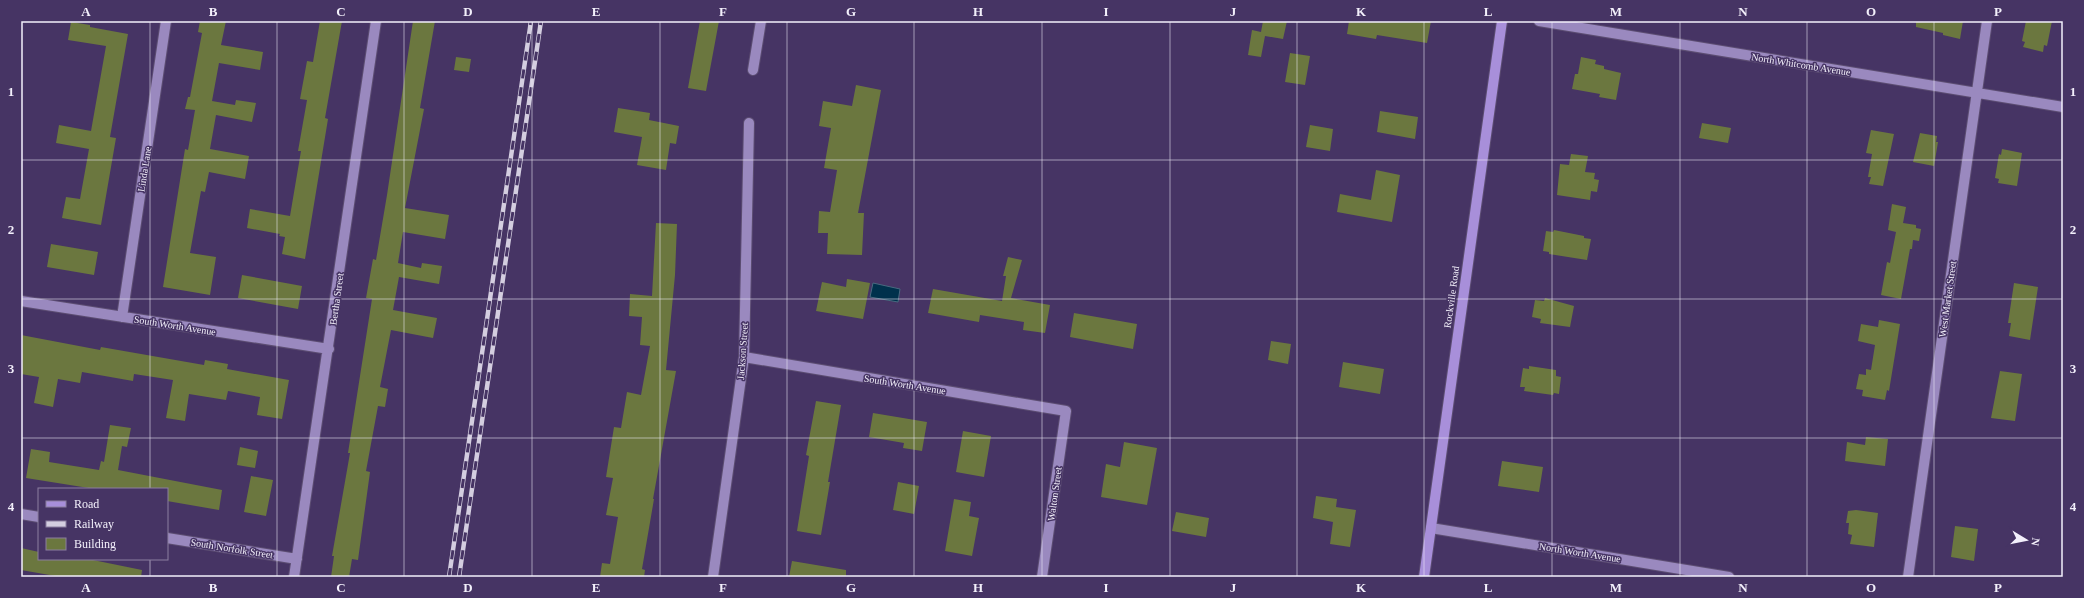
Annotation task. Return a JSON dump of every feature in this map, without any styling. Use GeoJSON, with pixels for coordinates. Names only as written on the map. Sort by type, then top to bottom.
{"type":"FeatureCollection","features":[{"type":"Feature","properties":{"kind":"main road","name":"Rockville Road"},"geometry":{"type":"LineString","coordinates":[[1424,577],[1502,21]]}},
{"type":"Feature","properties":{"kind":"street","name":"Linda Lane"},"geometry":{"type":"LineString","coordinates":[[122,317],[166,21]]}},
{"type":"Feature","properties":{"kind":"street","name":"Bertha Street"},"geometry":{"type":"LineString","coordinates":[[294,577],[376,21]]}},
{"type":"Feature","properties":{"kind":"street"},"geometry":{"type":"LineString","coordinates":[[753,70],[760,21]]}},
{"type":"Feature","properties":{"kind":"street","name":"North Whitcomb Avenue"},"geometry":{"type":"LineString","coordinates":[[1539,21],[2063,107]]}},
{"type":"Feature","properties":{"kind":"street","name":"West Market Street"},"geometry":{"type":"LineString","coordinates":[[1908,577],[1986,21]]}},
{"type":"Feature","properties":{"kind":"street","name":"Jackson Street"},"geometry":{"type":"LineString","coordinates":[[713,577],[744,357],[750,123]]}},
{"type":"Feature","properties":{"kind":"street","name":"South Worth Avenue"},"geometry":{"type":"LineString","coordinates":[[21,301],[328,350]]}},
{"type":"Feature","properties":{"kind":"street","name":"South Worth Avenue"},"geometry":{"type":"LineString","coordinates":[[744,357],[1066,411]]}},
{"type":"Feature","properties":{"kind":"street","name":"Walton Street"},"geometry":{"type":"LineString","coordinates":[[1042,577],[1066,411]]}},
{"type":"Feature","properties":{"kind":"street"},"geometry":{"type":"LineString","coordinates":[[21,514],[38,517]]}},
{"type":"Feature","properties":{"kind":"street","name":"North Worth Avenue"},"geometry":{"type":"LineString","coordinates":[[1431,528],[1729,577]]}},
{"type":"Feature","properties":{"kind":"street","name":"South Norfolk Street"},"geometry":{"type":"LineString","coordinates":[[168,538],[297,559]]}},
{"type":"Feature","properties":{"kind":"water"},"geometry":{"type":"Polygon","coordinates":[[[873,283],[900,289],[898,302],[870,297],[873,283]]]}},
{"type":"Feature","properties":{"kind":"building"},"geometry":{"type":"Polygon","coordinates":[[[200,21],[226,21],[221,45],[263,52],[260,70],[219,63],[212,101],[235,105],[236,100],[256,103],[252,122],[216,115],[210,149],[249,156],[245,179],[209,172],[205,192],[201,191],[190,253],[216,257],[210,295],[163,287],[185,149],[188,150],[195,110],[185,109],[188,97],[190,97],[202,33],[198,32],[200,21]]]}},
{"type":"Feature","properties":{"kind":"building"},"geometry":{"type":"Polygon","coordinates":[[[320,21],[342,21],[325,118],[328,119],[305,259],[282,254],[285,237],[279,236],[280,234],[247,228],[250,209],[290,216],[301,151],[298,151],[307,100],[300,99],[307,61],[313,62],[320,21]]]}},
{"type":"Feature","properties":{"kind":"building"},"geometry":{"type":"Polygon","coordinates":[[[413,21],[435,21],[420,108],[424,109],[405,208],[449,215],[445,239],[403,232],[398,263],[421,268],[422,263],[442,266],[439,284],[399,277],[393,310],[437,318],[433,338],[391,330],[380,387],[388,389],[385,407],[378,406],[366,471],[370,472],[358,560],[352,559],[349,577],[331,577],[334,556],[332,556],[350,453],[348,453],[372,299],[366,298],[373,259],[376,260],[413,21]]]}},
{"type":"Feature","properties":{"kind":"building"},"geometry":{"type":"Polygon","coordinates":[[[700,21],[719,21],[706,91],[688,88],[700,21]]]}},
{"type":"Feature","properties":{"kind":"building"},"geometry":{"type":"Polygon","coordinates":[[[1263,21],[1287,21],[1283,39],[1265,36],[1261,57],[1248,55],[1252,30],[1261,32],[1263,21]]]}},
{"type":"Feature","properties":{"kind":"building"},"geometry":{"type":"Polygon","coordinates":[[[1349,21],[1431,21],[1427,43],[1377,35],[1376,39],[1347,34],[1349,21]]]}},
{"type":"Feature","properties":{"kind":"building"},"geometry":{"type":"Polygon","coordinates":[[[1916,21],[1963,21],[1960,39],[1943,35],[1943,33],[1916,27],[1916,21]]]}},
{"type":"Feature","properties":{"kind":"building"},"geometry":{"type":"Polygon","coordinates":[[[2026,21],[2052,21],[2047,46],[2044,45],[2043,52],[2023,47],[2025,42],[2022,41],[2026,21]]]}},
{"type":"Feature","properties":{"kind":"building"},"geometry":{"type":"Polygon","coordinates":[[[71,22],[128,34],[110,137],[116,138],[101,225],[62,218],[66,197],[80,199],[89,149],[56,143],[59,125],[91,131],[106,46],[68,40],[71,22]]]}},
{"type":"Feature","properties":{"kind":"building"},"geometry":{"type":"Polygon","coordinates":[[[1290,53],[1310,56],[1305,85],[1285,82],[1290,53]]]}},
{"type":"Feature","properties":{"kind":"building"},"geometry":{"type":"Polygon","coordinates":[[[456,57],[471,59],[469,72],[454,70],[456,57]]]}},
{"type":"Feature","properties":{"kind":"building"},"geometry":{"type":"Polygon","coordinates":[[[1581,57],[1596,60],[1595,64],[1604,66],[1604,69],[1621,73],[1616,100],[1599,97],[1600,94],[1572,89],[1575,74],[1578,74],[1581,57]]]}},
{"type":"Feature","properties":{"kind":"building"},"geometry":{"type":"Polygon","coordinates":[[[856,85],[881,90],[858,213],[864,213],[862,255],[827,254],[828,233],[818,233],[819,211],[830,212],[837,170],[824,168],[831,128],[819,126],[823,101],[852,106],[856,85]]]}},
{"type":"Feature","properties":{"kind":"building"},"geometry":{"type":"Polygon","coordinates":[[[618,108],[650,113],[649,120],[679,126],[676,144],[670,143],[666,170],[637,165],[642,137],[614,132],[618,108]]]}},
{"type":"Feature","properties":{"kind":"building"},"geometry":{"type":"Polygon","coordinates":[[[1380,111],[1418,117],[1415,139],[1377,132],[1380,111]]]}},
{"type":"Feature","properties":{"kind":"building"},"geometry":{"type":"Polygon","coordinates":[[[1702,123],[1731,128],[1728,143],[1699,138],[1702,123]]]}},
{"type":"Feature","properties":{"kind":"building"},"geometry":{"type":"Polygon","coordinates":[[[1310,125],[1333,129],[1330,151],[1306,147],[1310,125]]]}},
{"type":"Feature","properties":{"kind":"building"},"geometry":{"type":"Polygon","coordinates":[[[1871,130],[1894,134],[1883,186],[1869,184],[1871,177],[1868,177],[1872,154],[1866,153],[1871,130]]]}},
{"type":"Feature","properties":{"kind":"building"},"geometry":{"type":"Polygon","coordinates":[[[1920,133],[1937,136],[1936,142],[1938,142],[1934,166],[1913,162],[1920,133]]]}},
{"type":"Feature","properties":{"kind":"building"},"geometry":{"type":"Polygon","coordinates":[[[2002,149],[2022,153],[2017,186],[1998,183],[1999,179],[1995,178],[1999,154],[2001,155],[2002,149]]]}},
{"type":"Feature","properties":{"kind":"building"},"geometry":{"type":"Polygon","coordinates":[[[1571,154],[1588,156],[1585,172],[1595,173],[1594,179],[1599,180],[1597,192],[1591,191],[1590,200],[1557,195],[1560,164],[1569,165],[1571,154]]]}},
{"type":"Feature","properties":{"kind":"building"},"geometry":{"type":"Polygon","coordinates":[[[1376,170],[1400,175],[1392,222],[1337,212],[1340,194],[1371,200],[1376,170]]]}},
{"type":"Feature","properties":{"kind":"building"},"geometry":{"type":"Polygon","coordinates":[[[1892,204],[1906,207],[1903,223],[1916,225],[1916,228],[1921,229],[1919,241],[1913,240],[1912,249],[1910,249],[1901,299],[1881,295],[1887,262],[1890,263],[1896,232],[1888,230],[1892,204]]]}},
{"type":"Feature","properties":{"kind":"building"},"geometry":{"type":"Polygon","coordinates":[[[656,223],[677,224],[675,275],[666,370],[676,371],[642,569],[645,570],[644,577],[600,577],[602,563],[610,564],[618,517],[606,515],[613,478],[606,477],[614,427],[621,428],[627,392],[641,395],[650,346],[640,345],[642,317],[629,316],[630,294],[652,296],[656,223]]]}},
{"type":"Feature","properties":{"kind":"building"},"geometry":{"type":"Polygon","coordinates":[[[1554,230],[1584,236],[1584,238],[1591,239],[1587,260],[1549,254],[1549,252],[1543,251],[1546,231],[1553,232],[1554,230]]]}},
{"type":"Feature","properties":{"kind":"building"},"geometry":{"type":"Polygon","coordinates":[[[51,244],[98,252],[94,275],[47,267],[51,244]]]}},
{"type":"Feature","properties":{"kind":"building"},"geometry":{"type":"Polygon","coordinates":[[[1008,257],[1022,260],[1011,298],[1050,305],[1045,333],[1023,330],[1024,322],[980,315],[979,322],[928,313],[933,289],[1002,301],[1006,276],[1003,276],[1008,257]]]}},
{"type":"Feature","properties":{"kind":"building"},"geometry":{"type":"Polygon","coordinates":[[[242,275],[302,286],[298,309],[238,298],[242,275]]]}},
{"type":"Feature","properties":{"kind":"building"},"geometry":{"type":"Polygon","coordinates":[[[847,279],[870,283],[863,319],[816,311],[822,282],[846,287],[847,279]]]}},
{"type":"Feature","properties":{"kind":"building"},"geometry":{"type":"Polygon","coordinates":[[[2014,283],[2038,287],[2030,340],[2009,336],[2011,323],[2008,323],[2014,283]]]}},
{"type":"Feature","properties":{"kind":"building"},"geometry":{"type":"Polygon","coordinates":[[[1545,298],[1574,306],[1570,327],[1540,323],[1541,319],[1532,317],[1535,300],[1544,301],[1545,298]]]}},
{"type":"Feature","properties":{"kind":"building"},"geometry":{"type":"Polygon","coordinates":[[[1074,313],[1137,324],[1133,349],[1070,337],[1074,313]]]}},
{"type":"Feature","properties":{"kind":"building"},"geometry":{"type":"Polygon","coordinates":[[[1879,320],[1900,324],[1889,391],[1887,390],[1885,400],[1862,396],[1863,390],[1856,389],[1859,374],[1866,375],[1866,369],[1871,370],[1875,345],[1858,341],[1861,324],[1878,327],[1879,320]]]}},
{"type":"Feature","properties":{"kind":"building"},"geometry":{"type":"Polygon","coordinates":[[[21,335],[100,350],[101,347],[204,365],[205,360],[228,364],[227,369],[289,380],[282,419],[257,415],[260,397],[228,391],[226,400],[189,394],[185,421],[166,418],[173,380],[134,374],[133,381],[82,372],[80,383],[58,379],[53,407],[34,403],[39,377],[21,374],[21,335]]]}},
{"type":"Feature","properties":{"kind":"building"},"geometry":{"type":"Polygon","coordinates":[[[1271,341],[1291,344],[1288,364],[1268,360],[1271,341]]]}},
{"type":"Feature","properties":{"kind":"building"},"geometry":{"type":"Polygon","coordinates":[[[1343,362],[1384,369],[1380,394],[1339,387],[1343,362]]]}},
{"type":"Feature","properties":{"kind":"building"},"geometry":{"type":"Polygon","coordinates":[[[1529,366],[1556,370],[1556,376],[1561,377],[1559,394],[1554,393],[1553,395],[1524,391],[1525,387],[1520,387],[1523,368],[1529,369],[1529,366]]]}},
{"type":"Feature","properties":{"kind":"building"},"geometry":{"type":"Polygon","coordinates":[[[2000,371],[2022,374],[2015,421],[1991,418],[2000,371]]]}},
{"type":"Feature","properties":{"kind":"building"},"geometry":{"type":"Polygon","coordinates":[[[816,401],[841,405],[821,535],[797,531],[809,456],[806,455],[816,401]]]}},
{"type":"Feature","properties":{"kind":"building"},"geometry":{"type":"Polygon","coordinates":[[[873,413],[927,422],[922,451],[903,448],[904,443],[869,437],[873,413]]]}},
{"type":"Feature","properties":{"kind":"building"},"geometry":{"type":"Polygon","coordinates":[[[110,425],[131,428],[127,447],[122,446],[118,470],[222,490],[219,510],[168,501],[168,488],[89,488],[26,478],[31,449],[50,452],[49,462],[99,470],[101,461],[104,462],[110,425]]]}},
{"type":"Feature","properties":{"kind":"building"},"geometry":{"type":"Polygon","coordinates":[[[963,431],[991,436],[984,477],[956,472],[963,431]]]}},
{"type":"Feature","properties":{"kind":"building"},"geometry":{"type":"Polygon","coordinates":[[[1866,437],[1888,439],[1885,466],[1845,461],[1847,442],[1865,445],[1866,437]]]}},
{"type":"Feature","properties":{"kind":"building"},"geometry":{"type":"Polygon","coordinates":[[[1124,442],[1157,448],[1147,505],[1101,497],[1106,464],[1120,467],[1124,442]]]}},
{"type":"Feature","properties":{"kind":"building"},"geometry":{"type":"Polygon","coordinates":[[[240,447],[258,451],[255,468],[237,465],[240,447]]]}},
{"type":"Feature","properties":{"kind":"building"},"geometry":{"type":"Polygon","coordinates":[[[1502,461],[1543,467],[1539,492],[1498,486],[1502,461]]]}},
{"type":"Feature","properties":{"kind":"building"},"geometry":{"type":"Polygon","coordinates":[[[251,476],[273,480],[266,516],[244,512],[251,476]]]}},
{"type":"Feature","properties":{"kind":"building"},"geometry":{"type":"Polygon","coordinates":[[[898,482],[919,486],[914,514],[893,510],[898,482]]]}},
{"type":"Feature","properties":{"kind":"building"},"geometry":{"type":"Polygon","coordinates":[[[1316,496],[1337,499],[1336,507],[1356,510],[1350,547],[1330,544],[1333,522],[1313,518],[1316,496]]]}},
{"type":"Feature","properties":{"kind":"building"},"geometry":{"type":"Polygon","coordinates":[[[954,499],[971,502],[969,516],[979,518],[972,556],[945,551],[954,499]]]}},
{"type":"Feature","properties":{"kind":"building"},"geometry":{"type":"Polygon","coordinates":[[[1856,510],[1878,513],[1874,547],[1850,544],[1852,535],[1848,534],[1849,523],[1846,523],[1848,511],[1856,510]]]}},
{"type":"Feature","properties":{"kind":"building"},"geometry":{"type":"Polygon","coordinates":[[[1176,512],[1209,518],[1206,537],[1172,531],[1176,512]]]}},
{"type":"Feature","properties":{"kind":"building"},"geometry":{"type":"Polygon","coordinates":[[[1955,526],[1978,529],[1974,561],[1951,557],[1955,526]]]}},
{"type":"Feature","properties":{"kind":"building"},"geometry":{"type":"Polygon","coordinates":[[[21,548],[38,552],[38,560],[93,560],[142,570],[141,577],[61,577],[21,570],[21,548]]]}},
{"type":"Feature","properties":{"kind":"building"},"geometry":{"type":"Polygon","coordinates":[[[792,561],[846,570],[846,577],[789,577],[792,561]]]}},
{"type":"Feature","properties":{"kind":"railway"},"geometry":{"type":"LineString","coordinates":[[449,577],[531,21]]}},
{"type":"Feature","properties":{"kind":"railway"},"geometry":{"type":"LineString","coordinates":[[459,577],[541,21]]}}]}
